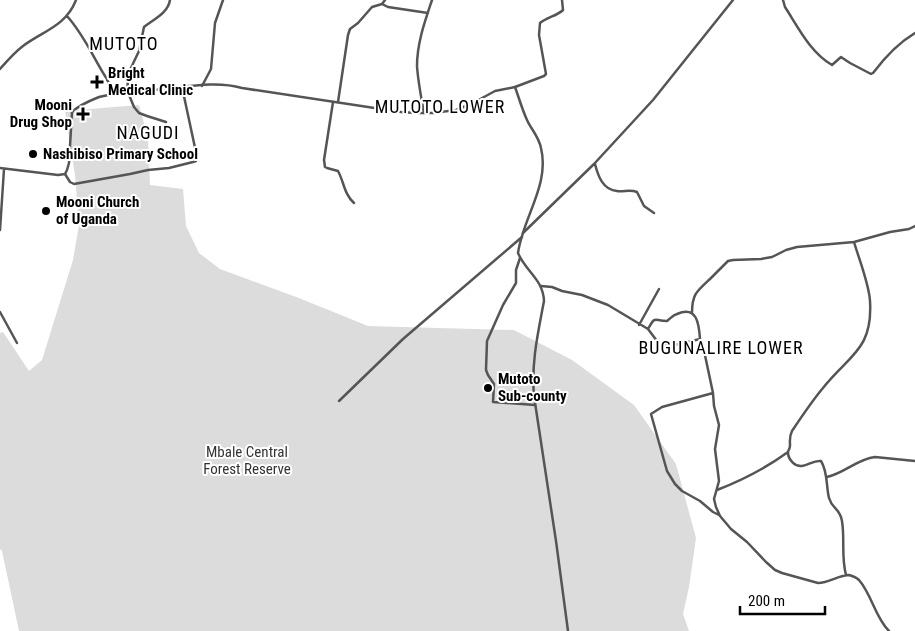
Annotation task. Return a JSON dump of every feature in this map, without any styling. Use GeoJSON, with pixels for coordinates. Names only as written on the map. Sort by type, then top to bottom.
{"type":"FeatureCollection","features":[{"type":"Feature","properties":{"kind":"street"},"geometry":{"type":"LineString","coordinates":[[0,69],[20,48],[50,30],[67,16],[76,0]]}},
{"type":"Feature","properties":{"kind":"street"},"geometry":{"type":"LineString","coordinates":[[166,122],[139,113],[134,107],[126,88],[128,76],[139,51],[144,27],[165,11],[170,0]]}},
{"type":"Feature","properties":{"kind":"street"},"geometry":{"type":"LineString","coordinates":[[202,86],[211,69],[215,23],[223,0]]}},
{"type":"Feature","properties":{"kind":"street"},"geometry":{"type":"LineString","coordinates":[[338,103],[349,31],[372,7],[382,4],[385,0]]}},
{"type":"Feature","properties":{"kind":"street"},"geometry":{"type":"LineString","coordinates":[[424,113],[417,61],[421,36],[432,0]]}},
{"type":"Feature","properties":{"kind":"street"},"geometry":{"type":"LineString","coordinates":[[65,174],[69,163],[72,112],[87,102],[114,94],[230,84],[242,88],[401,112],[424,113],[456,110],[495,91],[515,87],[546,74],[539,35],[540,23],[563,10],[562,0]]}},
{"type":"Feature","properties":{"kind":"street"},"geometry":{"type":"LineString","coordinates":[[339,401],[403,339],[523,235],[594,164],[653,100],[733,0]]}},
{"type":"Feature","properties":{"kind":"street"},"geometry":{"type":"LineString","coordinates":[[783,0],[812,48],[832,65],[839,58],[842,58],[871,74],[874,73],[884,57],[915,33]]}},
{"type":"Feature","properties":{"kind":"street"},"geometry":{"type":"LineString","coordinates":[[382,4],[388,7],[428,13]]}},
{"type":"Feature","properties":{"kind":"street"},"geometry":{"type":"LineString","coordinates":[[67,16],[80,31],[111,85],[114,94]]}},
{"type":"Feature","properties":{"kind":"street"},"geometry":{"type":"LineString","coordinates":[[65,174],[70,182],[74,184],[148,170],[169,168],[196,161],[197,157],[182,87]]}},
{"type":"Feature","properties":{"kind":"street"},"geometry":{"type":"LineString","coordinates":[[515,87],[526,117],[539,141],[543,161],[542,179],[518,251],[520,258],[541,286],[544,301],[534,350],[532,379],[568,631]]}},
{"type":"Feature","properties":{"kind":"street"},"geometry":{"type":"LineString","coordinates":[[333,102],[324,160],[325,167],[338,171],[346,192],[354,203]]}},
{"type":"Feature","properties":{"kind":"street"},"geometry":{"type":"LineString","coordinates":[[594,164],[604,185],[614,191],[633,190],[637,192],[644,206],[654,213]]}},
{"type":"Feature","properties":{"kind":"street"},"geometry":{"type":"LineString","coordinates":[[0,168],[58,175],[65,174]]}},
{"type":"Feature","properties":{"kind":"street"},"geometry":{"type":"LineString","coordinates":[[0,230],[4,169]]}},
{"type":"Feature","properties":{"kind":"street"},"geometry":{"type":"LineString","coordinates":[[719,515],[714,499],[719,474],[715,449],[719,425],[698,323],[692,313],[692,306],[698,289],[728,261],[772,257],[797,247],[854,242],[915,226]]}},
{"type":"Feature","properties":{"kind":"street"},"geometry":{"type":"LineString","coordinates":[[846,575],[843,560],[842,521],[838,510],[831,503],[823,464],[821,461],[797,466],[788,456],[788,452],[792,431],[824,387],[859,350],[865,339],[870,323],[870,299],[854,242]]}},
{"type":"Feature","properties":{"kind":"street"},"geometry":{"type":"LineString","coordinates":[[520,258],[516,270],[516,283],[503,305],[488,341],[486,370],[494,384],[494,403],[535,405]]}},
{"type":"Feature","properties":{"kind":"street"},"geometry":{"type":"LineString","coordinates":[[541,286],[582,295],[608,305],[648,330],[662,346],[700,339]]}},
{"type":"Feature","properties":{"kind":"street"},"geometry":{"type":"LineString","coordinates":[[639,325],[659,289]]}},
{"type":"Feature","properties":{"kind":"street"},"geometry":{"type":"LineString","coordinates":[[648,330],[655,319],[667,321],[684,311],[692,313]]}},
{"type":"Feature","properties":{"kind":"street"},"geometry":{"type":"LineString","coordinates":[[0,312],[17,343]]}},
{"type":"Feature","properties":{"kind":"street"},"geometry":{"type":"LineString","coordinates":[[713,393],[662,407],[651,414],[667,472],[682,491],[719,515],[731,529],[775,570],[818,583],[824,583],[846,575],[855,576],[866,591],[881,621],[889,631]]}},
{"type":"Feature","properties":{"kind":"street"},"geometry":{"type":"LineString","coordinates":[[717,490],[769,466],[788,452]]}},
{"type":"Feature","properties":{"kind":"street"},"geometry":{"type":"LineString","coordinates":[[827,477],[842,472],[869,458],[915,461]]}},
{"type":"Feature","properties":{"kind":"green space","name":"Mbale Central Forest Reserve"},"geometry":{"type":"Polygon","coordinates":[[[139,105],[148,138],[150,185],[183,189],[186,226],[199,253],[220,269],[368,326],[514,330],[572,360],[634,405],[676,464],[696,538],[683,614],[689,631],[19,631],[0,549],[0,333],[3,332],[29,371],[42,360],[73,260],[79,225],[75,175],[65,111],[139,105]]]}},
{"type":"Feature","properties":{"kind":"place","name":"Bright Medical Clinic"},"geometry":{"type":"Point","coordinates":[97,82]}},
{"type":"Feature","properties":{"kind":"place","name":"Mooni Drug Shop"},"geometry":{"type":"Point","coordinates":[83,114]}},
{"type":"Feature","properties":{"kind":"place","name":"Nashibiso Primary School"},"geometry":{"type":"Point","coordinates":[33,154]}},
{"type":"Feature","properties":{"kind":"place","name":"Mooni Church of Uganda"},"geometry":{"type":"Point","coordinates":[46,211]}},
{"type":"Feature","properties":{"kind":"place","name":"Mutoto Sub-county"},"geometry":{"type":"Point","coordinates":[488,388]}},
{"type":"Feature","properties":{"kind":"district","name":"MUTOTO"},"geometry":{"type":"Point","coordinates":[124,43]}},
{"type":"Feature","properties":{"kind":"district","name":"MUTOTO LOWER"},"geometry":{"type":"Point","coordinates":[440,106]}},
{"type":"Feature","properties":{"kind":"district","name":"NAGUDI"},"geometry":{"type":"Point","coordinates":[148,132]}},
{"type":"Feature","properties":{"kind":"district","name":"BUGUNALIRE LOWER"},"geometry":{"type":"Point","coordinates":[721,347]}}]}
